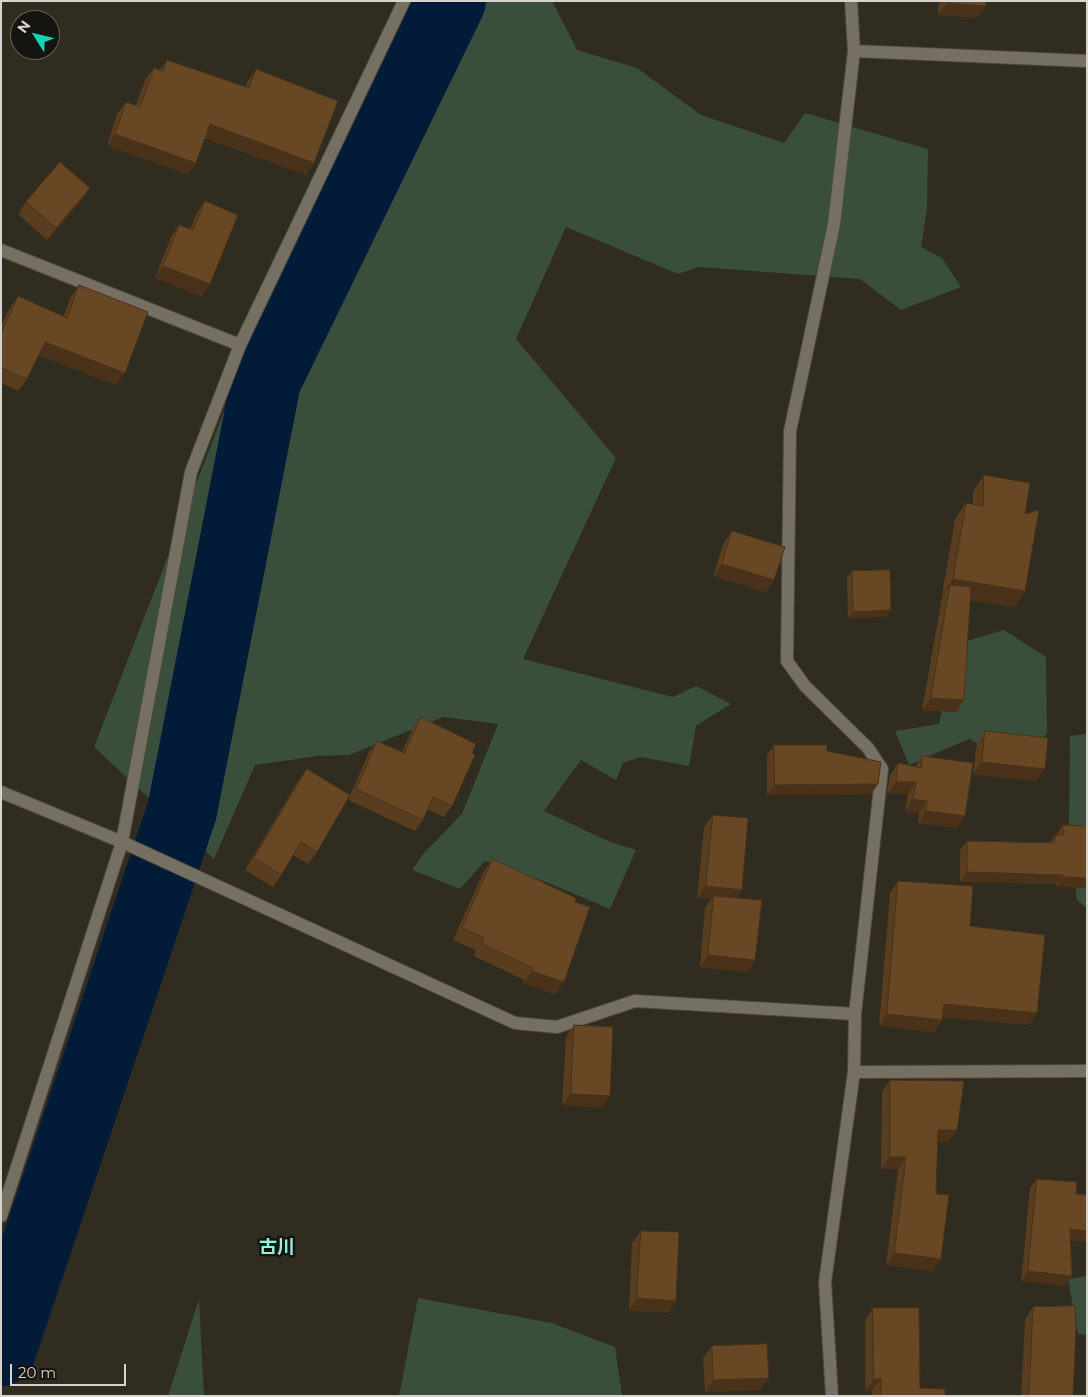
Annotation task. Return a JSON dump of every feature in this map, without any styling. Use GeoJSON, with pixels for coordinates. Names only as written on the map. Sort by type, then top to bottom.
{"type":"FeatureCollection","features":[{"type":"Feature","properties":{"kind":"street"},"geometry":{"type":"LineString","coordinates":[[1,1216],[122,842],[192,472],[240,345],[404,1]]}},
{"type":"Feature","properties":{"kind":"street"},"geometry":{"type":"LineString","coordinates":[[832,1396],[825,1282],[854,1072],[854,1014],[882,769],[868,748],[805,686],[787,661],[790,431],[834,224],[854,51],[852,1]]}},
{"type":"Feature","properties":{"kind":"street"},"geometry":{"type":"LineString","coordinates":[[854,51],[1087,61]]}},
{"type":"Feature","properties":{"kind":"street"},"geometry":{"type":"LineString","coordinates":[[1,250],[240,345]]}},
{"type":"Feature","properties":{"kind":"street"},"geometry":{"type":"LineString","coordinates":[[1,792],[122,842],[515,1023],[556,1027],[635,1001],[854,1014]]}},
{"type":"Feature","properties":{"kind":"street"},"geometry":{"type":"LineString","coordinates":[[854,1072],[1087,1071]]}},
{"type":"Feature","properties":{"kind":"green space"},"geometry":{"type":"Polygon","coordinates":[[[475,1],[552,1],[577,50],[637,68],[701,115],[784,143],[805,113],[928,149],[927,209],[921,247],[942,258],[961,287],[901,310],[860,279],[699,267],[678,274],[566,227],[516,339],[616,458],[523,659],[673,697],[696,686],[731,704],[696,726],[689,766],[640,757],[623,763],[616,780],[581,760],[544,811],[608,841],[636,850],[610,909],[546,882],[485,861],[460,889],[412,870],[424,853],[462,814],[498,724],[443,717],[349,755],[318,756],[255,765],[214,859],[94,747],[244,360],[426,65],[475,1]]]}},
{"type":"Feature","properties":{"kind":"green space"},"geometry":{"type":"Polygon","coordinates":[[[1004,630],[1046,657],[1047,734],[1012,761],[969,739],[909,765],[895,731],[939,724],[956,644],[1004,630]]]}},
{"type":"Feature","properties":{"kind":"green space"},"geometry":{"type":"Polygon","coordinates":[[[1087,734],[1087,908],[1077,900],[1069,829],[1070,736],[1087,734]]]}},
{"type":"Feature","properties":{"kind":"green space"},"geometry":{"type":"Polygon","coordinates":[[[1087,1276],[1087,1335],[1078,1334],[1068,1279],[1087,1276]]]}},
{"type":"Feature","properties":{"kind":"green space"},"geometry":{"type":"Polygon","coordinates":[[[418,1298],[552,1323],[615,1347],[622,1396],[399,1396],[418,1298]]]}},
{"type":"Feature","properties":{"kind":"green space"},"geometry":{"type":"Polygon","coordinates":[[[199,1299],[204,1396],[168,1396],[199,1299]]]}},
{"type":"Feature","properties":{"kind":"building"},"geometry":{"type":"Polygon","coordinates":[[[947,1],[986,1],[986,6],[947,3],[947,1]]]}},
{"type":"Feature","properties":{"kind":"building"},"geometry":{"type":"Polygon","coordinates":[[[167,60],[249,88],[256,69],[338,101],[314,163],[210,124],[196,163],[115,134],[126,102],[140,107],[154,68],[163,71],[167,60]]]}},
{"type":"Feature","properties":{"kind":"building"},"geometry":{"type":"Polygon","coordinates":[[[60,162],[90,188],[56,228],[26,202],[60,162]]]}},
{"type":"Feature","properties":{"kind":"building"},"geometry":{"type":"Polygon","coordinates":[[[205,201],[238,215],[210,284],[163,266],[179,225],[193,230],[205,201]]]}},
{"type":"Feature","properties":{"kind":"building"},"geometry":{"type":"Polygon","coordinates":[[[79,285],[148,312],[125,373],[45,342],[27,379],[1,368],[1,333],[18,296],[67,318],[79,285]]]}},
{"type":"Feature","properties":{"kind":"building"},"geometry":{"type":"Polygon","coordinates":[[[984,475],[1030,483],[1025,514],[1039,510],[1025,591],[953,579],[966,503],[983,506],[984,475]]]}},
{"type":"Feature","properties":{"kind":"building"},"geometry":{"type":"Polygon","coordinates":[[[732,531],[785,547],[774,580],[722,564],[732,531]]]}},
{"type":"Feature","properties":{"kind":"building"},"geometry":{"type":"Polygon","coordinates":[[[890,570],[891,610],[853,612],[852,571],[890,570]]]}},
{"type":"Feature","properties":{"kind":"building"},"geometry":{"type":"Polygon","coordinates":[[[950,585],[971,587],[964,700],[931,698],[950,585]]]}},
{"type":"Feature","properties":{"kind":"building"},"geometry":{"type":"Polygon","coordinates":[[[421,717],[476,744],[472,753],[475,755],[452,806],[433,797],[423,820],[356,789],[377,741],[404,753],[421,717]]]}},
{"type":"Feature","properties":{"kind":"building"},"geometry":{"type":"Polygon","coordinates":[[[985,731],[1048,738],[1045,769],[982,762],[985,731]]]}},
{"type":"Feature","properties":{"kind":"building"},"geometry":{"type":"Polygon","coordinates":[[[774,745],[827,745],[827,751],[881,762],[878,784],[775,785],[774,745]]]}},
{"type":"Feature","properties":{"kind":"building"},"geometry":{"type":"Polygon","coordinates":[[[922,756],[973,763],[965,816],[926,811],[927,801],[913,799],[916,782],[896,782],[898,763],[921,768],[922,756]]]}},
{"type":"Feature","properties":{"kind":"building"},"geometry":{"type":"Polygon","coordinates":[[[307,769],[350,795],[317,852],[301,842],[281,875],[254,858],[307,769]]]}},
{"type":"Feature","properties":{"kind":"building"},"geometry":{"type":"Polygon","coordinates":[[[713,815],[748,818],[742,890],[706,886],[713,815]]]}},
{"type":"Feature","properties":{"kind":"building"},"geometry":{"type":"Polygon","coordinates":[[[1063,825],[1087,826],[1087,878],[1063,877],[1063,875],[967,872],[967,841],[1054,843],[1055,835],[1063,835],[1063,825]]]}},
{"type":"Feature","properties":{"kind":"building"},"geometry":{"type":"Polygon","coordinates":[[[493,859],[576,898],[575,902],[590,907],[564,982],[532,971],[533,968],[482,944],[484,938],[462,928],[493,859]]]}},
{"type":"Feature","properties":{"kind":"building"},"geometry":{"type":"Polygon","coordinates":[[[898,881],[973,886],[970,926],[1045,935],[1037,1013],[944,1004],[942,1020],[887,1014],[898,881]]]}},
{"type":"Feature","properties":{"kind":"building"},"geometry":{"type":"Polygon","coordinates":[[[714,896],[762,900],[755,960],[708,955],[714,896]]]}},
{"type":"Feature","properties":{"kind":"building"},"geometry":{"type":"Polygon","coordinates":[[[574,1025],[613,1027],[610,1096],[571,1094],[574,1025]]]}},
{"type":"Feature","properties":{"kind":"building"},"geometry":{"type":"Polygon","coordinates":[[[890,1080],[964,1081],[957,1130],[938,1130],[936,1194],[949,1195],[941,1259],[894,1253],[906,1157],[890,1157],[890,1080]]]}},
{"type":"Feature","properties":{"kind":"building"},"geometry":{"type":"Polygon","coordinates":[[[1037,1179],[1077,1182],[1076,1194],[1087,1195],[1087,1231],[1070,1229],[1072,1276],[1028,1271],[1037,1179]]]}},
{"type":"Feature","properties":{"kind":"building"},"geometry":{"type":"Polygon","coordinates":[[[641,1231],[679,1232],[676,1301],[637,1298],[641,1231]]]}},
{"type":"Feature","properties":{"kind":"building"},"geometry":{"type":"Polygon","coordinates":[[[1075,1306],[1073,1396],[1029,1396],[1033,1307],[1075,1306]]]}},
{"type":"Feature","properties":{"kind":"building"},"geometry":{"type":"Polygon","coordinates":[[[873,1308],[919,1308],[920,1388],[945,1389],[945,1396],[881,1396],[881,1379],[874,1379],[873,1308]]]}},
{"type":"Feature","properties":{"kind":"building"},"geometry":{"type":"Polygon","coordinates":[[[767,1344],[769,1378],[713,1380],[712,1346],[767,1344]]]}},
{"type":"Feature","properties":{"kind":"waterway"},"geometry":{"type":"LineString","coordinates":[[1,1351],[182,811],[266,381],[451,1]]}},
{"type":"Feature","properties":{"kind":"district","name":"古川"},"geometry":{"type":"Point","coordinates":[277,1248]}}]}
